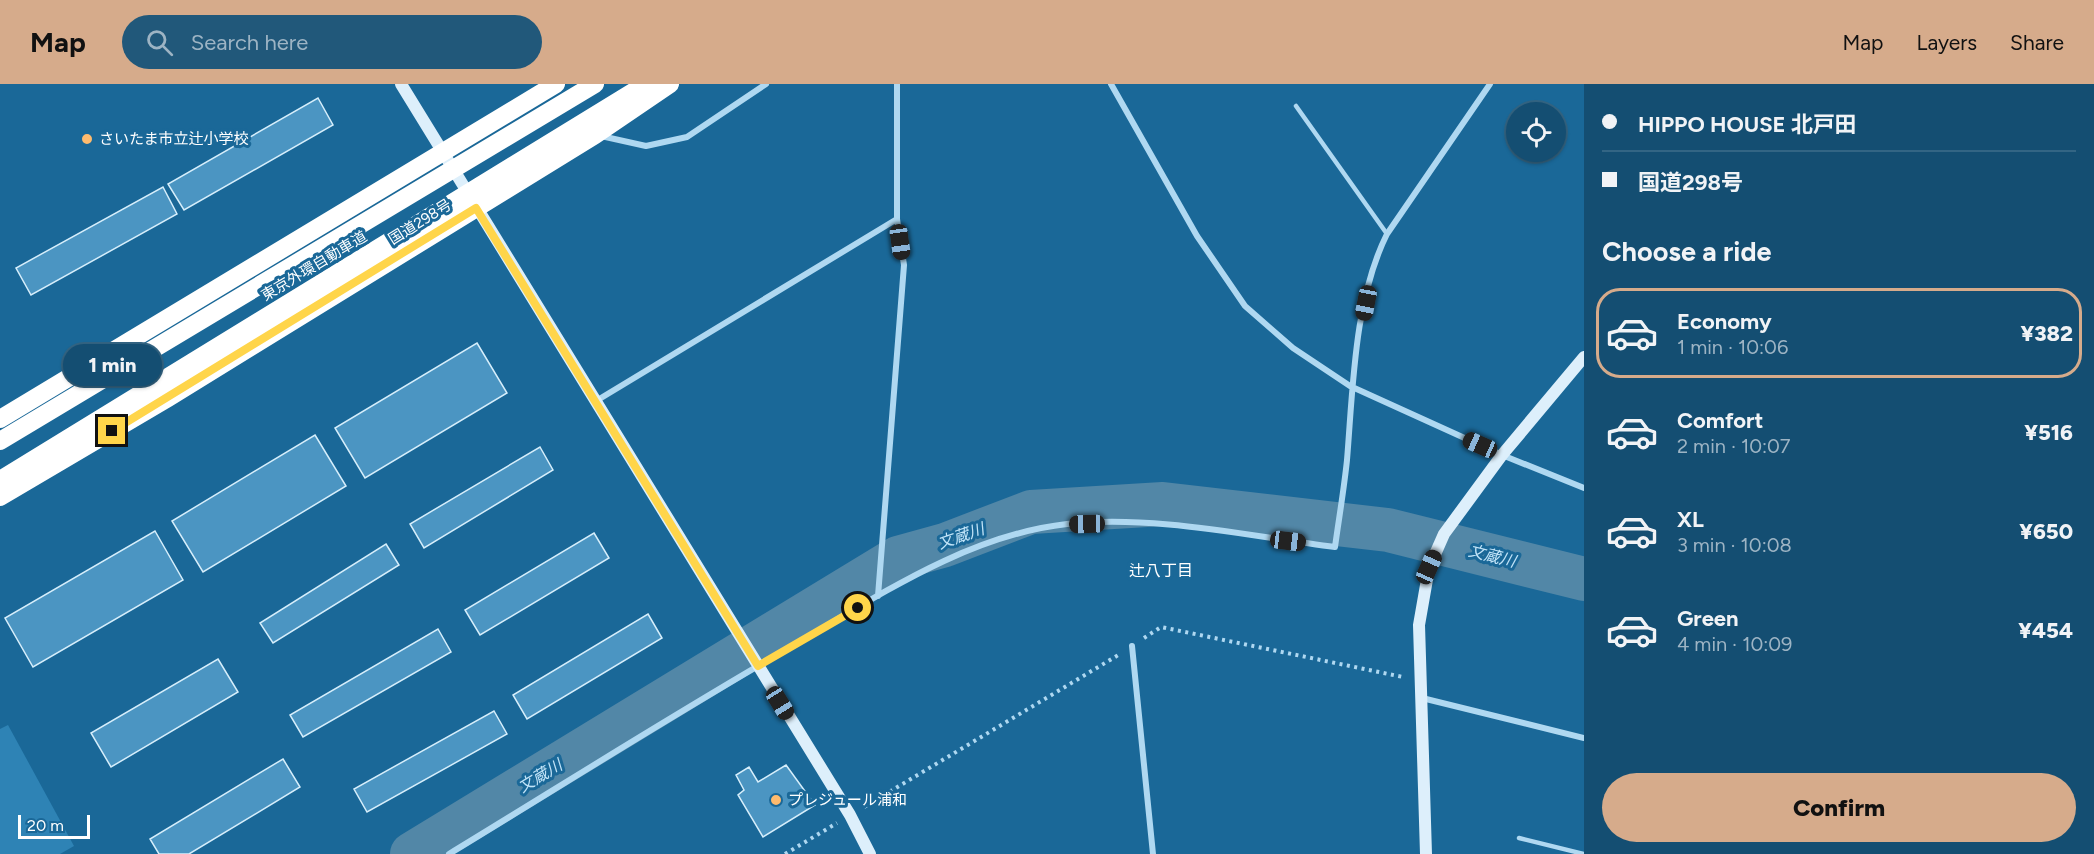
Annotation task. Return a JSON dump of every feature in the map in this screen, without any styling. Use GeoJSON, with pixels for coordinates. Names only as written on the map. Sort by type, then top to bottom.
{"type":"FeatureCollection","features":[{"type":"Feature","properties":{"kind":"highway"},"geometry":{"type":"LineString","coordinates":[[0,419],[556,84]]}},
{"type":"Feature","properties":{"kind":"highway","name":"東京外環自動車道"},"geometry":{"type":"LineString","coordinates":[[0,441],[595,84]]}},
{"type":"Feature","properties":{"kind":"highway","name":"東京外環自動車道"},"geometry":{"type":"LineString","coordinates":[[0,480],[646,84]]}},
{"type":"Feature","properties":{"kind":"highway","name":"国道298号"},"geometry":{"type":"LineString","coordinates":[[0,497],[168,398],[595,135],[670,84]]}},
{"type":"Feature","properties":{"kind":"street"},"geometry":{"type":"LineString","coordinates":[[401,84],[850,815],[870,854]]}},
{"type":"Feature","properties":{"kind":"street"},"geometry":{"type":"LineString","coordinates":[[595,135],[646,146],[687,137],[766,84]]}},
{"type":"Feature","properties":{"kind":"street"},"geometry":{"type":"LineString","coordinates":[[878,596],[904,265],[897,219],[897,84]]}},
{"type":"Feature","properties":{"kind":"street"},"geometry":{"type":"LineString","coordinates":[[1111,84],[1197,237],[1245,306],[1293,348],[1350,386],[1502,455],[1584,488]]}},
{"type":"Feature","properties":{"kind":"street"},"geometry":{"type":"LineString","coordinates":[[449,854],[755,662],[936,565],[1008,537],[1067,524],[1146,522],[1335,547],[1347,461],[1350,386],[1374,261],[1387,234],[1490,84]]}},
{"type":"Feature","properties":{"kind":"street"},"geometry":{"type":"LineString","coordinates":[[596,401],[897,219]]}},
{"type":"Feature","properties":{"kind":"street"},"geometry":{"type":"LineString","coordinates":[[1426,854],[1419,625],[1429,567],[1444,534],[1502,455],[1584,357]]}},
{"type":"Feature","properties":{"kind":"street"},"geometry":{"type":"LineString","coordinates":[[1132,646],[1153,854]]}},
{"type":"Feature","properties":{"kind":"street"},"geometry":{"type":"LineString","coordinates":[[1422,698],[1584,738]]}},
{"type":"Feature","properties":{"kind":"lane"},"geometry":{"type":"LineString","coordinates":[[1296,106],[1387,234]]}},
{"type":"Feature","properties":{"kind":"lane"},"geometry":{"type":"LineString","coordinates":[[1519,838],[1584,854]]}},
{"type":"Feature","properties":{"kind":"path"},"geometry":{"type":"LineString","coordinates":[[785,854],[1161,627],[1422,681]]}},
{"type":"Feature","properties":{"kind":"shaded area"},"geometry":{"type":"Polygon","coordinates":[[[8,725],[74,846],[60,854],[0,854],[0,729],[8,725]]]}},
{"type":"Feature","properties":{"kind":"building"},"geometry":{"type":"Polygon","coordinates":[[[318,98],[333,125],[184,210],[168,184],[318,98]]]}},
{"type":"Feature","properties":{"kind":"building"},"geometry":{"type":"Polygon","coordinates":[[[163,187],[177,214],[31,295],[16,268],[163,187]]]}},
{"type":"Feature","properties":{"kind":"building"},"geometry":{"type":"Polygon","coordinates":[[[477,343],[507,393],[365,478],[335,428],[477,343]]]}},
{"type":"Feature","properties":{"kind":"building"},"geometry":{"type":"Polygon","coordinates":[[[315,435],[346,486],[203,572],[172,521],[315,435]]]}},
{"type":"Feature","properties":{"kind":"building"},"geometry":{"type":"Polygon","coordinates":[[[540,447],[553,470],[424,548],[410,524],[540,447]]]}},
{"type":"Feature","properties":{"kind":"building"},"geometry":{"type":"Polygon","coordinates":[[[155,531],[183,580],[33,667],[5,618],[155,531]]]}},
{"type":"Feature","properties":{"kind":"building"},"geometry":{"type":"Polygon","coordinates":[[[594,533],[609,558],[480,635],[465,610],[594,533]]]}},
{"type":"Feature","properties":{"kind":"building"},"geometry":{"type":"Polygon","coordinates":[[[386,544],[399,565],[273,643],[260,623],[386,544]]]}},
{"type":"Feature","properties":{"kind":"building"},"geometry":{"type":"Polygon","coordinates":[[[648,614],[662,638],[527,719],[513,695],[648,614]]]}},
{"type":"Feature","properties":{"kind":"building"},"geometry":{"type":"Polygon","coordinates":[[[438,629],[451,652],[303,737],[290,715],[438,629]]]}},
{"type":"Feature","properties":{"kind":"building"},"geometry":{"type":"Polygon","coordinates":[[[218,659],[238,692],[111,767],[91,733],[218,659]]]}},
{"type":"Feature","properties":{"kind":"building"},"geometry":{"type":"Polygon","coordinates":[[[494,711],[507,734],[367,812],[354,789],[494,711]]]}},
{"type":"Feature","properties":{"kind":"building"},"geometry":{"type":"Polygon","coordinates":[[[283,759],[300,787],[189,854],[159,854],[150,839],[283,759]]]}},
{"type":"Feature","properties":{"kind":"building","name":"プレジュール浦和"},"geometry":{"type":"Polygon","coordinates":[[[786,765],[815,805],[763,837],[738,795],[744,790],[736,775],[749,767],[758,782],[786,765]]]}},
{"type":"Feature","properties":{"kind":"waterway","name":"文蔵川"},"geometry":{"type":"LineString","coordinates":[[412,854],[898,558],[945,545],[1031,512],[1163,504],[1388,530],[1584,579]]}},
{"type":"Feature","properties":{"kind":"place","name":"さいたま市立辻小学校"},"geometry":{"type":"Point","coordinates":[87,139]}},
{"type":"Feature","properties":{"kind":"place","name":"プレジュール浦和"},"geometry":{"type":"Point","coordinates":[776,800]}},
{"type":"Feature","properties":{"kind":"district","name":"辻八丁目"},"geometry":{"type":"Point","coordinates":[1161,570]}},
{"type":"Feature","properties":{"kind":"route"},"geometry":{"type":"LineString","coordinates":[[112,431],[476,208],[758,666],[858,608]]}}]}
